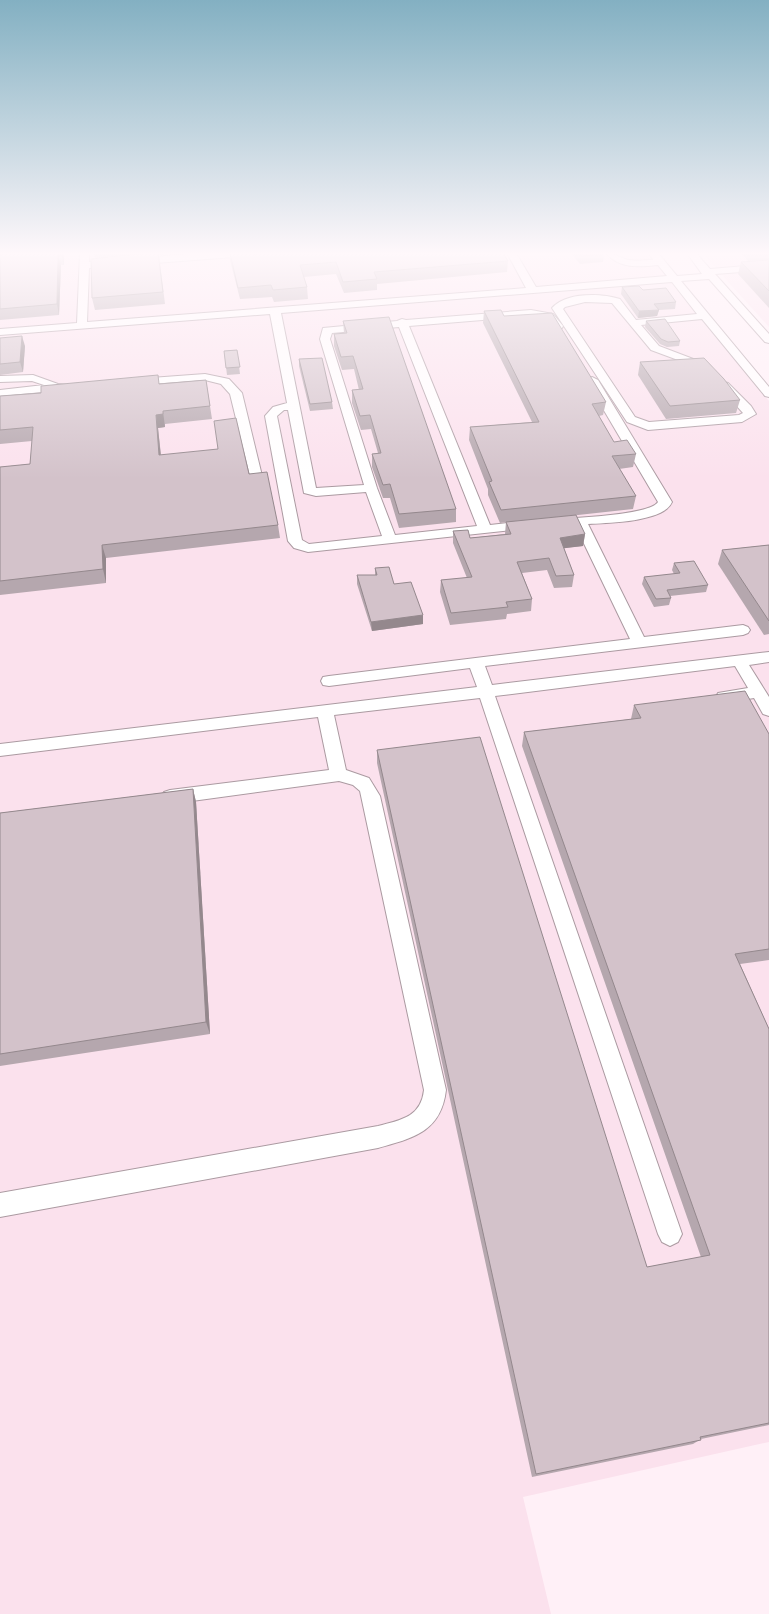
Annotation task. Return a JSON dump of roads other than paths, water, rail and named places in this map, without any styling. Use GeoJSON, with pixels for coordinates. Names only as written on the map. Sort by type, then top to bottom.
{"type":"FeatureCollection","features":[{"type":"Feature","properties":{"kind":"street"},"geometry":{"type":"LineString","coordinates":[[0,332],[50,328]]}},
{"type":"Feature","properties":{"kind":"street"},"geometry":{"type":"LineString","coordinates":[[278,328],[309,490],[316,492],[371,488]]}},
{"type":"Feature","properties":{"kind":"street"},"geometry":{"type":"LineString","coordinates":[[329,328],[325,339],[371,488],[390,539]]}},
{"type":"Feature","properties":{"kind":"street"},"geometry":{"type":"LineString","coordinates":[[405,328],[485,529]]}},
{"type":"Feature","properties":{"kind":"street"},"geometry":{"type":"LineString","coordinates":[[294,406],[278,409],[271,416],[296,542],[298,545],[308,548],[580,521],[654,511],[661,508],[665,502],[559,328]]}},
{"type":"Feature","properties":{"kind":"street"},"geometry":{"type":"LineString","coordinates":[[571,328],[631,419],[641,424],[648,426],[742,418],[750,414],[748,408],[706,367],[655,348],[638,328]]}},
{"type":"Feature","properties":{"kind":"street"},"geometry":{"type":"LineString","coordinates":[[714,328],[769,394]]}},
{"type":"Feature","properties":{"kind":"street"},"geometry":{"type":"LineString","coordinates":[[758,328],[769,340]]}},
{"type":"Feature","properties":{"kind":"street"},"geometry":{"type":"LineString","coordinates":[[126,382],[205,377],[225,381],[236,393],[257,480]]}},
{"type":"Feature","properties":{"kind":"street"},"geometry":{"type":"LineString","coordinates":[[0,379],[33,378],[57,387]]}},
{"type":"Feature","properties":{"kind":"street"},"geometry":{"type":"LineString","coordinates":[[0,393],[77,386]]}},
{"type":"Feature","properties":{"kind":"street"},"geometry":{"type":"LineString","coordinates":[[580,521],[639,642]]}},
{"type":"Feature","properties":{"kind":"street"},"geometry":{"type":"LineString","coordinates":[[329,681],[743,630]]}},
{"type":"Feature","properties":{"kind":"street"},"geometry":{"type":"LineString","coordinates":[[0,750],[769,657]]}},
{"type":"Feature","properties":{"kind":"street"},"geometry":{"type":"LineString","coordinates":[[739,660],[769,710]]}},
{"type":"Feature","properties":{"kind":"street"},"geometry":{"type":"LineString","coordinates":[[476,662],[670,1234]]}},
{"type":"Feature","properties":{"kind":"street"},"geometry":{"type":"LineString","coordinates":[[712,699],[759,692]]}},
{"type":"Feature","properties":{"kind":"street"},"geometry":{"type":"LineString","coordinates":[[325,710],[339,775]]}},
{"type":"Feature","properties":{"kind":"street"},"geometry":{"type":"LineString","coordinates":[[0,1205],[378,1137],[411,1127],[430,1113],[435,1102],[435,1090],[371,796],[362,782],[355,778],[339,775],[152,800]]}}]}
